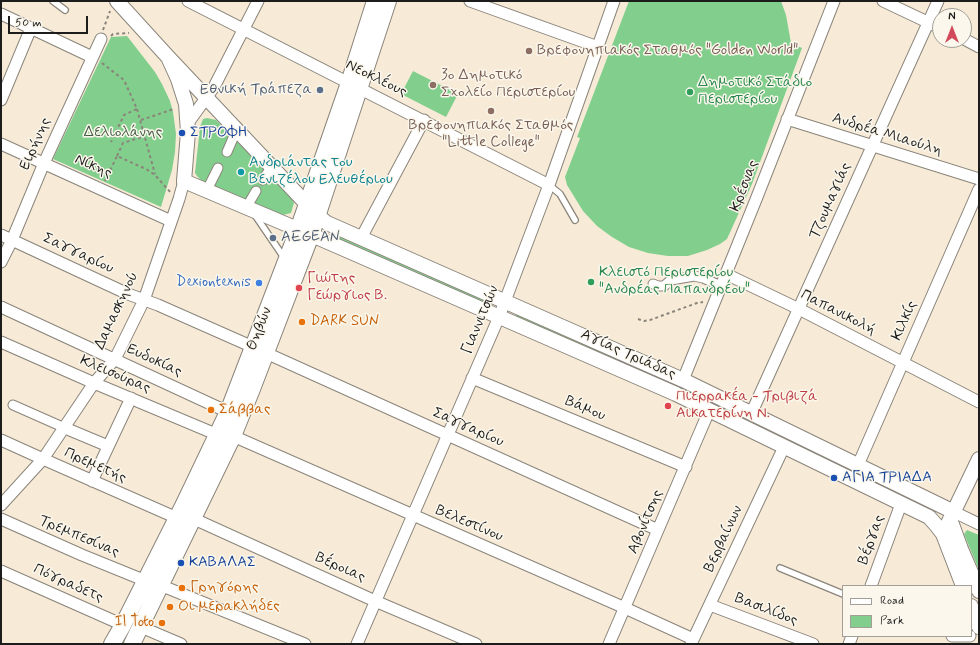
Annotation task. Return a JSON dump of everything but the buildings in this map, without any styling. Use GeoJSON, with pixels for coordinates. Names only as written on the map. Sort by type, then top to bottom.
{"type":"FeatureCollection","features":[{"type":"Feature","properties":{"kind":"main road","name":"Θηβών"},"geometry":{"type":"LineString","coordinates":[[225,436],[228,412],[260,350],[287,262],[318,214],[354,85],[375,1]]}},
{"type":"Feature","properties":{"kind":"main road","name":"Θηβών"},"geometry":{"type":"LineString","coordinates":[[354,85],[388,1]]}},
{"type":"Feature","properties":{"kind":"main road","name":"Θηβών"},"geometry":{"type":"LineString","coordinates":[[112,644],[123,625],[153,583],[225,436],[305,232]]}},
{"type":"Feature","properties":{"kind":"main road","name":"Θηβών"},"geometry":{"type":"LineString","coordinates":[[132,644],[141,627],[153,583]]}},
{"type":"Feature","properties":{"kind":"street","name":"Νεοκλέους"},"geometry":{"type":"LineString","coordinates":[[188,1],[549,185]]}},
{"type":"Feature","properties":{"kind":"street"},"geometry":{"type":"LineString","coordinates":[[188,123],[214,87],[258,1]]}},
{"type":"Feature","properties":{"kind":"street"},"geometry":{"type":"LineString","coordinates":[[470,1],[598,47]]}},
{"type":"Feature","properties":{"kind":"street","name":"Γιαννιτσών"},"geometry":{"type":"LineString","coordinates":[[357,644],[506,302],[614,1]]}},
{"type":"Feature","properties":{"kind":"street","name":"Κρέσνας"},"geometry":{"type":"LineString","coordinates":[[683,380],[834,1]]}},
{"type":"Feature","properties":{"kind":"street"},"geometry":{"type":"LineString","coordinates":[[883,1],[932,24]]}},
{"type":"Feature","properties":{"kind":"street","name":"Τζουμαγιάς"},"geometry":{"type":"LineString","coordinates":[[751,414],[938,1]]}},
{"type":"Feature","properties":{"kind":"street"},"geometry":{"type":"LineString","coordinates":[[115,4],[138,23],[168,57],[318,214]]}},
{"type":"Feature","properties":{"kind":"street"},"geometry":{"type":"LineString","coordinates":[[1,14],[92,57]]}},
{"type":"Feature","properties":{"kind":"street"},"geometry":{"type":"LineString","coordinates":[[1,100],[5,82],[31,28]]}},
{"type":"Feature","properties":{"kind":"street","name":"Ειρήνης"},"geometry":{"type":"LineString","coordinates":[[1,262],[12,240],[44,163],[101,39]]}},
{"type":"Feature","properties":{"kind":"street","name":"Δαμασκηνού"},"geometry":{"type":"LineString","coordinates":[[1,505],[43,460],[94,383],[115,359],[144,300],[179,199],[184,180],[187,157],[188,123],[186,104],[178,79],[168,57]]}},
{"type":"Feature","properties":{"kind":"street","name":"Ανδρέα Μιαούλη"},"geometry":{"type":"LineString","coordinates":[[787,119],[979,179]]}},
{"type":"Feature","properties":{"kind":"street"},"geometry":{"type":"LineString","coordinates":[[361,238],[424,120]]}},
{"type":"Feature","properties":{"kind":"street"},"geometry":{"type":"LineString","coordinates":[[227,152],[237,129]]}},
{"type":"Feature","properties":{"kind":"street","name":"Νίκης"},"geometry":{"type":"LineString","coordinates":[[1,144],[172,221]]}},
{"type":"Feature","properties":{"kind":"street"},"geometry":{"type":"LineString","coordinates":[[263,180],[272,166]]}},
{"type":"Feature","properties":{"kind":"street"},"geometry":{"type":"LineString","coordinates":[[207,190],[218,168]]}},
{"type":"Feature","properties":{"kind":"street","name":"Αγίας Τριάδας"},"geometry":{"type":"LineString","coordinates":[[184,180],[676,394],[929,517],[942,534],[963,585]]}},
{"type":"Feature","properties":{"kind":"street","name":"Κιλκίς"},"geometry":{"type":"LineString","coordinates":[[858,466],[979,189]]}},
{"type":"Feature","properties":{"kind":"street"},"geometry":{"type":"LineString","coordinates":[[250,209],[256,191]]}},
{"type":"Feature","properties":{"kind":"street","name":"Αγίας Τριάδας"},"geometry":{"type":"LineString","coordinates":[[318,214],[361,238],[683,380],[858,466],[952,515]]}},
{"type":"Feature","properties":{"kind":"street","name":"Σαγγαρίου"},"geometry":{"type":"LineString","coordinates":[[1,236],[260,350],[658,530]]}},
{"type":"Feature","properties":{"kind":"street","name":"Παπανικολή"},"geometry":{"type":"LineString","coordinates":[[726,274],[799,309],[979,402]]}},
{"type":"Feature","properties":{"kind":"street"},"geometry":{"type":"LineString","coordinates":[[653,284],[664,286],[671,280],[694,276],[703,278],[721,286]]}},
{"type":"Feature","properties":{"kind":"street","name":"Ευδοκίας"},"geometry":{"type":"LineString","coordinates":[[1,308],[228,412]]}},
{"type":"Feature","properties":{"kind":"street","name":"Κλεισούρας"},"geometry":{"type":"LineString","coordinates":[[1,342],[94,383],[225,436]]}},
{"type":"Feature","properties":{"kind":"street","name":"Βάμου"},"geometry":{"type":"LineString","coordinates":[[472,378],[686,467]]}},
{"type":"Feature","properties":{"kind":"street"},"geometry":{"type":"LineString","coordinates":[[92,481],[131,398]]}},
{"type":"Feature","properties":{"kind":"street"},"geometry":{"type":"LineString","coordinates":[[13,405],[108,446]]}},
{"type":"Feature","properties":{"kind":"street","name":"Αβονίτσης"},"geometry":{"type":"LineString","coordinates":[[609,644],[710,411]]}},
{"type":"Feature","properties":{"kind":"street","name":"Βελεστίνου"},"geometry":{"type":"LineString","coordinates":[[225,436],[625,608],[692,642]]}},
{"type":"Feature","properties":{"kind":"street","name":"Πρεμετής"},"geometry":{"type":"LineString","coordinates":[[1,440],[92,481],[184,518]]}},
{"type":"Feature","properties":{"kind":"street","name":"Βερβαίνων"},"geometry":{"type":"LineString","coordinates":[[692,642],[784,447]]}},
{"type":"Feature","properties":{"kind":"street"},"geometry":{"type":"LineString","coordinates":[[942,534],[978,465]]}},
{"type":"Feature","properties":{"kind":"street","name":"Βέργας"},"geometry":{"type":"LineString","coordinates":[[870,585],[901,504]]}},
{"type":"Feature","properties":{"kind":"street"},"geometry":{"type":"LineString","coordinates":[[952,515],[979,524]]}},
{"type":"Feature","properties":{"kind":"street"},"geometry":{"type":"LineString","coordinates":[[952,515],[961,549],[979,591]]}},
{"type":"Feature","properties":{"kind":"street","name":"Βέροιας"},"geometry":{"type":"LineString","coordinates":[[184,518],[476,644]]}},
{"type":"Feature","properties":{"kind":"street","name":"Τρεμπεσίνας"},"geometry":{"type":"LineString","coordinates":[[1,519],[82,555],[304,644]]}},
{"type":"Feature","properties":{"kind":"street","name":"Πόγραδετς"},"geometry":{"type":"LineString","coordinates":[[1,571],[123,625]]}},
{"type":"Feature","properties":{"kind":"street","name":"Βασιλίδος"},"geometry":{"type":"LineString","coordinates":[[710,605],[813,644]]}},
{"type":"Feature","properties":{"kind":"street"},"geometry":{"type":"LineString","coordinates":[[972,609],[979,627]]}},
{"type":"Feature","properties":{"kind":"street"},"geometry":{"type":"LineString","coordinates":[[141,627],[181,644]]}},
{"type":"Feature","properties":{"kind":"lane"},"geometry":{"type":"LineString","coordinates":[[53,1],[65,10]]}},
{"type":"Feature","properties":{"kind":"lane"},"geometry":{"type":"LineString","coordinates":[[549,185],[560,194],[574,220]]}},
{"type":"Feature","properties":{"kind":"lane"},"geometry":{"type":"LineString","coordinates":[[250,209],[287,262]]}},
{"type":"Feature","properties":{"kind":"lane"},"geometry":{"type":"LineString","coordinates":[[780,568],[842,594]]}},
{"type":"Feature","properties":{"kind":"path"},"geometry":{"type":"LineString","coordinates":[[115,4],[101,34],[101,39],[123,32],[129,34],[138,23]]}},
{"type":"Feature","properties":{"kind":"path"},"geometry":{"type":"LineString","coordinates":[[92,57],[124,80],[141,120],[155,175]]}},
{"type":"Feature","properties":{"kind":"path"},"geometry":{"type":"LineString","coordinates":[[141,120],[186,104]]}},
{"type":"Feature","properties":{"kind":"path"},"geometry":{"type":"LineString","coordinates":[[111,142],[124,115],[137,110]]}},
{"type":"Feature","properties":{"kind":"path"},"geometry":{"type":"LineString","coordinates":[[101,189],[123,143],[145,136]]}},
{"type":"Feature","properties":{"kind":"path"},"geometry":{"type":"LineString","coordinates":[[117,156],[146,169],[155,175],[168,190],[179,199]]}},
{"type":"Feature","properties":{"kind":"path"},"geometry":{"type":"LineString","coordinates":[[638,319],[644,321],[650,320],[697,303],[714,301]]}},
{"type":"Feature","properties":{"kind":"green space","name":"Δημοτικό Στάδιο Περιστερίου"},"geometry":{"type":"Polygon","coordinates":[[[629,1],[781,1],[786,15],[791,43],[802,48],[752,184],[727,239],[707,250],[688,256],[668,256],[648,253],[629,247],[612,237],[597,226],[583,211],[567,185],[565,177],[580,138],[577,137],[629,1]]]}},
{"type":"Feature","properties":{"kind":"green space","name":"Δελιολάνης"},"geometry":{"type":"Polygon","coordinates":[[[127,36],[155,72],[170,101],[173,112],[176,134],[175,152],[172,170],[161,207],[53,159],[111,37],[127,36]]]}},
{"type":"Feature","properties":{"kind":"green space"},"geometry":{"type":"Polygon","coordinates":[[[413,71],[458,94],[446,117],[401,94],[413,71]]]}},
{"type":"Feature","properties":{"kind":"green space"},"geometry":{"type":"Polygon","coordinates":[[[207,118],[216,120],[290,195],[294,203],[291,213],[283,215],[202,181],[197,176],[195,173],[200,127],[203,119],[207,118]]]}},
{"type":"Feature","properties":{"kind":"green space"},"geometry":{"type":"Polygon","coordinates":[[[332,230],[490,300],[488,306],[330,236],[332,230]]]}},
{"type":"Feature","properties":{"kind":"green space"},"geometry":{"type":"Polygon","coordinates":[[[518,312],[680,383],[932,507],[930,512],[515,317],[518,312]]]}},
{"type":"Feature","properties":{"kind":"green space"},"geometry":{"type":"Polygon","coordinates":[[[967,530],[979,535],[979,570],[964,534],[967,530]]]}},
{"type":"Feature","properties":{"kind":"place","name":"Βρεφονηπιακός Σταθμός \"Golden World\""},"geometry":{"type":"Point","coordinates":[529,51]}},
{"type":"Feature","properties":{"kind":"place","name":"3ο Δημοτικό Σχολείο Περιστερίου"},"geometry":{"type":"Point","coordinates":[433,85]}},
{"type":"Feature","properties":{"kind":"place","name":"Εθνική Τράπεζα"},"geometry":{"type":"Point","coordinates":[320,90]}},
{"type":"Feature","properties":{"kind":"place","name":"Δημοτικό Στάδιο Περιστερίου"},"geometry":{"type":"Point","coordinates":[690,92]}},
{"type":"Feature","properties":{"kind":"place","name":"Βρεφονηπιακός Σταθμός \"Little College\""},"geometry":{"type":"Point","coordinates":[491,111]}},
{"type":"Feature","properties":{"kind":"place","name":"ΣΤΡΟΦΗ"},"geometry":{"type":"Point","coordinates":[182,133]}},
{"type":"Feature","properties":{"kind":"place","name":"Ανδριάντας του Βενιζέλου Ελευθέριου"},"geometry":{"type":"Point","coordinates":[241,172]}},
{"type":"Feature","properties":{"kind":"place","name":"AEGEAN"},"geometry":{"type":"Point","coordinates":[273,238]}},
{"type":"Feature","properties":{"kind":"place","name":"Κλειστό Περιστερίου \"Ανδρέας Παπανδρέου\""},"geometry":{"type":"Point","coordinates":[591,282]}},
{"type":"Feature","properties":{"kind":"place","name":"Dexiontexnis"},"geometry":{"type":"Point","coordinates":[259,283]}},
{"type":"Feature","properties":{"kind":"place","name":"Γιώτης Γεώργιος Β."},"geometry":{"type":"Point","coordinates":[299,288]}},
{"type":"Feature","properties":{"kind":"place","name":"DARK SUN"},"geometry":{"type":"Point","coordinates":[302,322]}},
{"type":"Feature","properties":{"kind":"place","name":"Πιερρακέα - Τριβιζά Αικατερίνη Ν."},"geometry":{"type":"Point","coordinates":[668,406]}},
{"type":"Feature","properties":{"kind":"place","name":"Σάββας"},"geometry":{"type":"Point","coordinates":[211,410]}},
{"type":"Feature","properties":{"kind":"place","name":"ΑΓΙΑ ΤΡΙΑΔΑ"},"geometry":{"type":"Point","coordinates":[834,478]}},
{"type":"Feature","properties":{"kind":"place","name":"ΚΑΒΑΛΑΣ"},"geometry":{"type":"Point","coordinates":[181,563]}},
{"type":"Feature","properties":{"kind":"place","name":"Γρηγόρης"},"geometry":{"type":"Point","coordinates":[182,588]}},
{"type":"Feature","properties":{"kind":"place","name":"Οι μερακλήδες"},"geometry":{"type":"Point","coordinates":[170,607]}},
{"type":"Feature","properties":{"kind":"place","name":"Il Toto"},"geometry":{"type":"Point","coordinates":[162,623]}}]}
